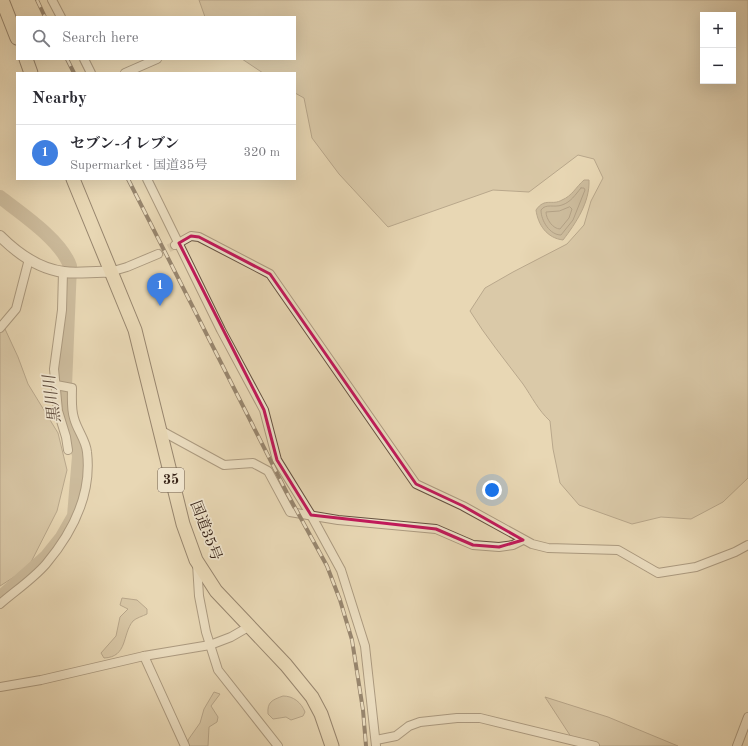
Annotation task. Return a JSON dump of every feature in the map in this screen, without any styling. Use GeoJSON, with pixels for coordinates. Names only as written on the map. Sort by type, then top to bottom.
{"type":"FeatureCollection","features":[{"type":"Feature","properties":{"kind":"highway"},"geometry":{"type":"LineString","coordinates":[[2,0],[16,35]]}},
{"type":"Feature","properties":{"kind":"highway"},"geometry":{"type":"LineString","coordinates":[[26,60],[31,72]]}},
{"type":"Feature","properties":{"kind":"highway","name":"国道35号"},"geometry":{"type":"LineString","coordinates":[[73,180],[134,330],[146,372],[158,429],[183,524],[196,560],[216,590],[286,665],[312,697],[321,714],[332,746]]}},
{"type":"Feature","properties":{"kind":"street"},"geometry":{"type":"LineString","coordinates":[[52,0],[60,16]]}},
{"type":"Feature","properties":{"kind":"street"},"geometry":{"type":"LineString","coordinates":[[84,60],[90,72]]}},
{"type":"Feature","properties":{"kind":"street"},"geometry":{"type":"LineString","coordinates":[[127,72],[155,60]]}},
{"type":"Feature","properties":{"kind":"street"},"geometry":{"type":"LineString","coordinates":[[147,180],[177,244],[264,410],[277,460],[311,515],[341,570],[365,646],[376,743],[396,736],[409,726],[420,722],[457,718],[480,718],[595,746]]}},
{"type":"Feature","properties":{"kind":"street"},"geometry":{"type":"LineString","coordinates":[[0,236],[11,247],[29,259],[42,266],[63,272],[110,272],[127,267],[158,254]]}},
{"type":"Feature","properties":{"kind":"street"},"geometry":{"type":"LineString","coordinates":[[177,244],[191,236],[199,237],[270,274],[416,484],[463,506],[522,540],[548,548],[618,550],[658,574],[696,567],[735,552],[748,545]]}},
{"type":"Feature","properties":{"kind":"street"},"geometry":{"type":"LineString","coordinates":[[1,324],[16,309],[29,259]]}},
{"type":"Feature","properties":{"kind":"street"},"geometry":{"type":"LineString","coordinates":[[63,272],[62,310],[54,369],[57,385],[58,411],[66,437],[68,450]]}},
{"type":"Feature","properties":{"kind":"street"},"geometry":{"type":"LineString","coordinates":[[0,604],[46,564],[68,533],[82,500],[88,472],[87,450],[74,418],[72,388],[57,385]]}},
{"type":"Feature","properties":{"kind":"street"},"geometry":{"type":"LineString","coordinates":[[158,429],[224,465],[253,463],[268,471],[290,512],[338,520],[436,529],[472,545],[499,547],[513,545],[522,540]]}},
{"type":"Feature","properties":{"kind":"street"},"geometry":{"type":"LineString","coordinates":[[196,560],[199,596],[210,645],[218,670],[278,746]]}},
{"type":"Feature","properties":{"kind":"street"},"geometry":{"type":"LineString","coordinates":[[0,687],[41,680],[144,656],[210,645],[231,637],[250,626]]}},
{"type":"Feature","properties":{"kind":"street"},"geometry":{"type":"LineString","coordinates":[[144,656],[185,746]]}},
{"type":"Feature","properties":{"kind":"street"},"geometry":{"type":"LineString","coordinates":[[736,746],[748,717]]}},
{"type":"Feature","properties":{"kind":"highlighted area"},"geometry":{"type":"Polygon","coordinates":[[[191,236],[199,237],[270,274],[416,484],[463,506],[523,540],[499,547],[473,545],[436,529],[311,515],[277,460],[264,410],[179,243],[191,236]]]}},
{"type":"Feature","properties":{"kind":"shaded area"},"geometry":{"type":"Polygon","coordinates":[[[199,0],[748,0],[748,478],[723,502],[691,519],[661,517],[632,524],[579,505],[560,483],[553,449],[550,421],[539,408],[470,311],[485,288],[567,244],[584,225],[591,201],[603,178],[594,159],[578,155],[529,192],[493,190],[388,227],[339,174],[312,138],[304,98],[296,94],[296,72],[262,72],[244,60],[296,60],[296,16],[205,16],[199,0]]]}},
{"type":"Feature","properties":{"kind":"shaded area"},"geometry":{"type":"Polygon","coordinates":[[[0,324],[5,329],[28,384],[58,433],[67,470],[57,511],[28,568],[0,586],[0,324]]]}},
{"type":"Feature","properties":{"kind":"shaded area"},"geometry":{"type":"Polygon","coordinates":[[[122,598],[137,600],[147,609],[147,614],[133,621],[121,649],[117,654],[112,657],[104,658],[101,653],[116,636],[120,617],[128,609],[120,605],[122,598]]]}},
{"type":"Feature","properties":{"kind":"shaded area"},"geometry":{"type":"Polygon","coordinates":[[[214,692],[220,694],[211,706],[218,717],[217,722],[209,727],[208,746],[189,746],[188,740],[200,723],[204,709],[214,692]]]}},
{"type":"Feature","properties":{"kind":"shaded area"},"geometry":{"type":"Polygon","coordinates":[[[283,696],[293,698],[299,703],[305,712],[303,716],[291,720],[286,717],[273,719],[268,714],[269,704],[283,696]]]}},
{"type":"Feature","properties":{"kind":"shaded area"},"geometry":{"type":"Polygon","coordinates":[[[545,697],[608,717],[678,746],[577,746],[545,697]]]}},
{"type":"Feature","properties":{"kind":"water"},"geometry":{"type":"Polygon","coordinates":[[[584,180],[589,180],[589,188],[585,204],[573,227],[563,240],[552,237],[541,226],[536,210],[542,204],[558,202],[565,198],[571,194],[584,180]]]}},
{"type":"Feature","properties":{"kind":"waterway","name":"黒川川"},"geometry":{"type":"LineString","coordinates":[[0,197],[50,237],[65,256],[70,266],[65,386],[79,456],[74,516],[62,537],[46,557],[0,598]]}},
{"type":"Feature","properties":{"kind":"tunnel"},"geometry":{"type":"LineString","coordinates":[[158,254],[175,245]]}},
{"type":"Feature","properties":{"kind":"railway"},"geometry":{"type":"LineString","coordinates":[[37,0],[45,16]]}},
{"type":"Feature","properties":{"kind":"railway"},"geometry":{"type":"LineString","coordinates":[[68,60],[74,72]]}},
{"type":"Feature","properties":{"kind":"railway"},"geometry":{"type":"LineString","coordinates":[[129,180],[287,493],[327,566],[340,600],[352,640],[363,710],[366,746]]}},
{"type":"Feature","properties":{"kind":"place","name":"セブン-イレブン"},"geometry":{"type":"Point","coordinates":[160,306]}}]}
